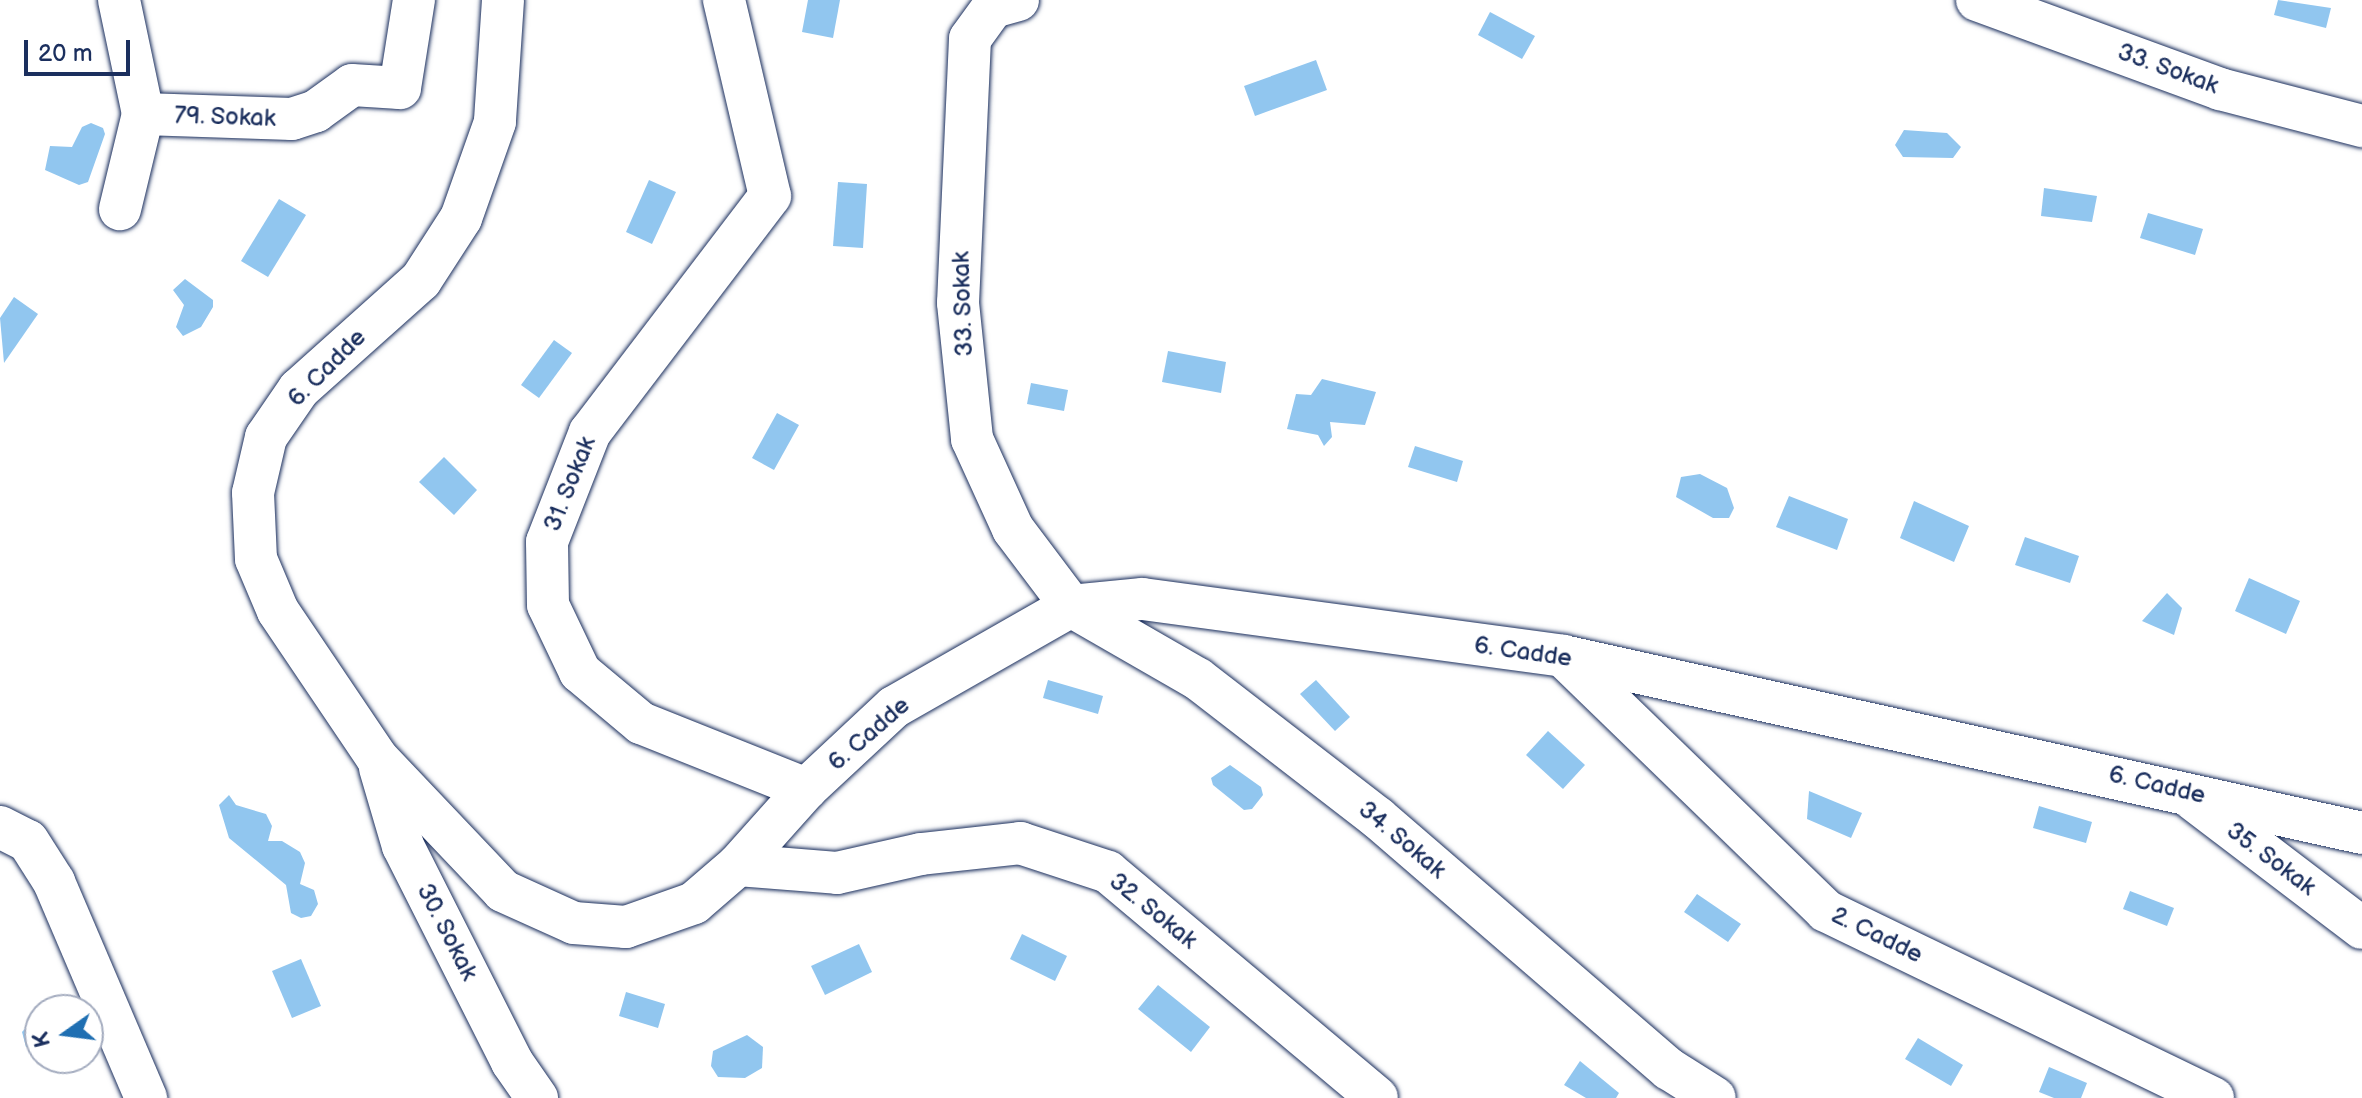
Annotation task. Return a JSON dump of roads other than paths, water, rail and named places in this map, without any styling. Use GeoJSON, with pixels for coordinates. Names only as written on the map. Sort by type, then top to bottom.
{"type":"FeatureCollection","features":[{"type":"Feature","properties":{"kind":"street","name":"79. Sokak"},"geometry":{"type":"LineString","coordinates":[[119,0],[143,114],[120,209]]}},
{"type":"Feature","properties":{"kind":"street","name":"79. Sokak"},"geometry":{"type":"LineString","coordinates":[[143,114],[292,119],[316,111],[352,85],[400,88],[414,0]]}},
{"type":"Feature","properties":{"kind":"street","name":"6. Cadde"},"geometry":{"type":"LineString","coordinates":[[503,0],[490,145],[461,218],[421,280],[299,389],[266,437],[253,493],[256,559],[278,611],[377,758],[503,891],[574,923],[626,927],[694,903],[738,865],[806,789],[894,707],[1071,606],[1143,599],[1563,656],[2181,790],[2362,833]]}},
{"type":"Feature","properties":{"kind":"street","name":"31. Sokak"},"geometry":{"type":"LineString","coordinates":[[724,0],[770,196],[590,432],[547,542],[548,605],[580,672],[641,723],[806,789]]}},
{"type":"Feature","properties":{"kind":"street","name":"33. Sokak"},"geometry":{"type":"LineString","coordinates":[[1018,0],[993,7],[970,39],[958,303],[972,439],[1013,529],[1071,606]]}},
{"type":"Feature","properties":{"kind":"street","name":"33. Sokak"},"geometry":{"type":"LineString","coordinates":[[1977,0],[2220,89],[2362,126]]}},
{"type":"Feature","properties":{"kind":"street","name":"34. Sokak"},"geometry":{"type":"LineString","coordinates":[[1071,606],[1198,679],[1378,818],[1669,1069],[1715,1098]]}},
{"type":"Feature","properties":{"kind":"street","name":"2. Cadde"},"geometry":{"type":"LineString","coordinates":[[1563,656],[1826,911],[2213,1098]]}},
{"type":"Feature","properties":{"kind":"street","name":"30. Sokak"},"geometry":{"type":"LineString","coordinates":[[377,758],[403,846],[512,1062],[537,1098]]}},
{"type":"Feature","properties":{"kind":"street","name":"35. Sokak"},"geometry":{"type":"LineString","coordinates":[[2181,790],[2362,928]]}},
{"type":"Feature","properties":{"kind":"street"},"geometry":{"type":"LineString","coordinates":[[0,827],[28,841],[54,882],[146,1098]]}},
{"type":"Feature","properties":{"kind":"street","name":"32. Sokak"},"geometry":{"type":"LineString","coordinates":[[738,865],[837,873],[921,854],[1020,843],[1108,872],[1377,1098]]}},
{"type":"Feature","properties":{"kind":"water"},"geometry":{"type":"Polygon","coordinates":[[[808,0],[840,0],[833,38],[802,32],[808,0]]]}},
{"type":"Feature","properties":{"kind":"water"},"geometry":{"type":"Polygon","coordinates":[[[2278,0],[2331,8],[2326,28],[2274,15],[2278,0]]]}},
{"type":"Feature","properties":{"kind":"water"},"geometry":{"type":"Polygon","coordinates":[[[1490,12],[1535,36],[1522,59],[1478,35],[1490,12]]]}},
{"type":"Feature","properties":{"kind":"water"},"geometry":{"type":"Polygon","coordinates":[[[1316,60],[1327,90],[1255,116],[1244,86],[1316,60]]]}},
{"type":"Feature","properties":{"kind":"water"},"geometry":{"type":"Polygon","coordinates":[[[91,123],[103,128],[105,134],[88,182],[79,185],[45,170],[50,146],[72,147],[82,127],[91,123]]]}},
{"type":"Feature","properties":{"kind":"water"},"geometry":{"type":"Polygon","coordinates":[[[1904,130],[1947,133],[1961,147],[1953,158],[1903,157],[1895,145],[1904,130]]]}},
{"type":"Feature","properties":{"kind":"water"},"geometry":{"type":"Polygon","coordinates":[[[649,180],[676,192],[652,244],[626,232],[649,180]]]}},
{"type":"Feature","properties":{"kind":"water"},"geometry":{"type":"Polygon","coordinates":[[[838,182],[867,184],[863,248],[833,246],[838,182]]]}},
{"type":"Feature","properties":{"kind":"water"},"geometry":{"type":"Polygon","coordinates":[[[2044,188],[2097,196],[2092,222],[2041,216],[2044,188]]]}},
{"type":"Feature","properties":{"kind":"water"},"geometry":{"type":"Polygon","coordinates":[[[279,199],[306,215],[268,277],[241,261],[279,199]]]}},
{"type":"Feature","properties":{"kind":"water"},"geometry":{"type":"Polygon","coordinates":[[[2148,213],[2203,229],[2195,255],[2140,238],[2148,213]]]}},
{"type":"Feature","properties":{"kind":"water"},"geometry":{"type":"Polygon","coordinates":[[[185,279],[213,300],[213,307],[201,327],[183,336],[176,327],[184,305],[173,290],[185,279]]]}},
{"type":"Feature","properties":{"kind":"water"},"geometry":{"type":"Polygon","coordinates":[[[14,297],[38,314],[4,363],[0,318],[14,297]]]}},
{"type":"Feature","properties":{"kind":"water"},"geometry":{"type":"Polygon","coordinates":[[[554,340],[572,353],[539,398],[521,385],[554,340]]]}},
{"type":"Feature","properties":{"kind":"water"},"geometry":{"type":"Polygon","coordinates":[[[1168,351],[1226,362],[1221,393],[1162,382],[1168,351]]]}},
{"type":"Feature","properties":{"kind":"water"},"geometry":{"type":"Polygon","coordinates":[[[1322,379],[1376,392],[1365,425],[1330,422],[1332,437],[1324,446],[1318,435],[1287,429],[1296,394],[1311,395],[1322,379]]]}},
{"type":"Feature","properties":{"kind":"water"},"geometry":{"type":"Polygon","coordinates":[[[1031,383],[1068,390],[1064,411],[1027,404],[1031,383]]]}},
{"type":"Feature","properties":{"kind":"water"},"geometry":{"type":"Polygon","coordinates":[[[777,413],[799,425],[774,470],[752,458],[777,413]]]}},
{"type":"Feature","properties":{"kind":"water"},"geometry":{"type":"Polygon","coordinates":[[[1415,446],[1463,461],[1457,482],[1408,467],[1415,446]]]}},
{"type":"Feature","properties":{"kind":"water"},"geometry":{"type":"Polygon","coordinates":[[[444,457],[477,490],[454,515],[419,482],[444,457]]]}},
{"type":"Feature","properties":{"kind":"water"},"geometry":{"type":"Polygon","coordinates":[[[1700,474],[1727,488],[1734,508],[1729,518],[1713,518],[1676,497],[1681,477],[1700,474]]]}},
{"type":"Feature","properties":{"kind":"water"},"geometry":{"type":"Polygon","coordinates":[[[1789,496],[1848,519],[1837,550],[1776,527],[1789,496]]]}},
{"type":"Feature","properties":{"kind":"water"},"geometry":{"type":"Polygon","coordinates":[[[1914,501],[1969,526],[1954,562],[1900,538],[1914,501]]]}},
{"type":"Feature","properties":{"kind":"water"},"geometry":{"type":"Polygon","coordinates":[[[2025,537],[2079,556],[2070,583],[2015,565],[2025,537]]]}},
{"type":"Feature","properties":{"kind":"water"},"geometry":{"type":"Polygon","coordinates":[[[2249,578],[2300,601],[2286,634],[2235,611],[2249,578]]]}},
{"type":"Feature","properties":{"kind":"water"},"geometry":{"type":"Polygon","coordinates":[[[2167,593],[2182,608],[2174,635],[2142,621],[2167,593]]]}},
{"type":"Feature","properties":{"kind":"water"},"geometry":{"type":"Polygon","coordinates":[[[1048,680],[1103,696],[1098,714],[1043,698],[1048,680]]]}},
{"type":"Feature","properties":{"kind":"water"},"geometry":{"type":"Polygon","coordinates":[[[1316,680],[1350,717],[1335,731],[1300,694],[1316,680]]]}},
{"type":"Feature","properties":{"kind":"water"},"geometry":{"type":"Polygon","coordinates":[[[1548,731],[1585,765],[1563,789],[1526,755],[1548,731]]]}},
{"type":"Feature","properties":{"kind":"water"},"geometry":{"type":"Polygon","coordinates":[[[1230,765],[1261,787],[1263,795],[1252,809],[1244,810],[1213,785],[1211,778],[1230,765]]]}},
{"type":"Feature","properties":{"kind":"water"},"geometry":{"type":"Polygon","coordinates":[[[1809,791],[1862,813],[1851,838],[1807,819],[1809,791]]]}},
{"type":"Feature","properties":{"kind":"water"},"geometry":{"type":"Polygon","coordinates":[[[229,795],[236,805],[266,814],[272,826],[268,841],[282,841],[300,852],[305,863],[300,884],[314,890],[318,904],[311,916],[301,918],[291,913],[286,885],[229,838],[219,805],[229,795]]]}},
{"type":"Feature","properties":{"kind":"water"},"geometry":{"type":"Polygon","coordinates":[[[2039,806],[2092,822],[2086,843],[2033,828],[2039,806]]]}},
{"type":"Feature","properties":{"kind":"water"},"geometry":{"type":"Polygon","coordinates":[[[2130,891],[2174,908],[2167,926],[2123,909],[2130,891]]]}},
{"type":"Feature","properties":{"kind":"water"},"geometry":{"type":"Polygon","coordinates":[[[1697,894],[1741,924],[1728,942],[1684,912],[1697,894]]]}},
{"type":"Feature","properties":{"kind":"water"},"geometry":{"type":"Polygon","coordinates":[[[1022,934],[1067,956],[1055,981],[1010,959],[1022,934]]]}},
{"type":"Feature","properties":{"kind":"water"},"geometry":{"type":"Polygon","coordinates":[[[859,944],[872,972],[825,995],[811,966],[859,944]]]}},
{"type":"Feature","properties":{"kind":"water"},"geometry":{"type":"Polygon","coordinates":[[[301,959],[321,1006],[292,1018],[272,971],[301,959]]]}},
{"type":"Feature","properties":{"kind":"water"},"geometry":{"type":"Polygon","coordinates":[[[1158,985],[1210,1027],[1191,1052],[1138,1009],[1158,985]]]}},
{"type":"Feature","properties":{"kind":"water"},"geometry":{"type":"Polygon","coordinates":[[[626,992],[665,1004],[658,1028],[619,1016],[626,992]]]}},
{"type":"Feature","properties":{"kind":"water"},"geometry":{"type":"Polygon","coordinates":[[[747,1035],[763,1047],[762,1068],[745,1078],[718,1077],[711,1066],[713,1051],[747,1035]]]}},
{"type":"Feature","properties":{"kind":"water"},"geometry":{"type":"Polygon","coordinates":[[[1918,1038],[1963,1065],[1951,1086],[1905,1059],[1918,1038]]]}},
{"type":"Feature","properties":{"kind":"water"},"geometry":{"type":"Polygon","coordinates":[[[1580,1061],[1619,1093],[1616,1098],[1586,1098],[1564,1085],[1580,1061]]]}},
{"type":"Feature","properties":{"kind":"water"},"geometry":{"type":"Polygon","coordinates":[[[2049,1067],[2087,1083],[2081,1098],[2054,1098],[2039,1092],[2049,1067]]]}}]}
